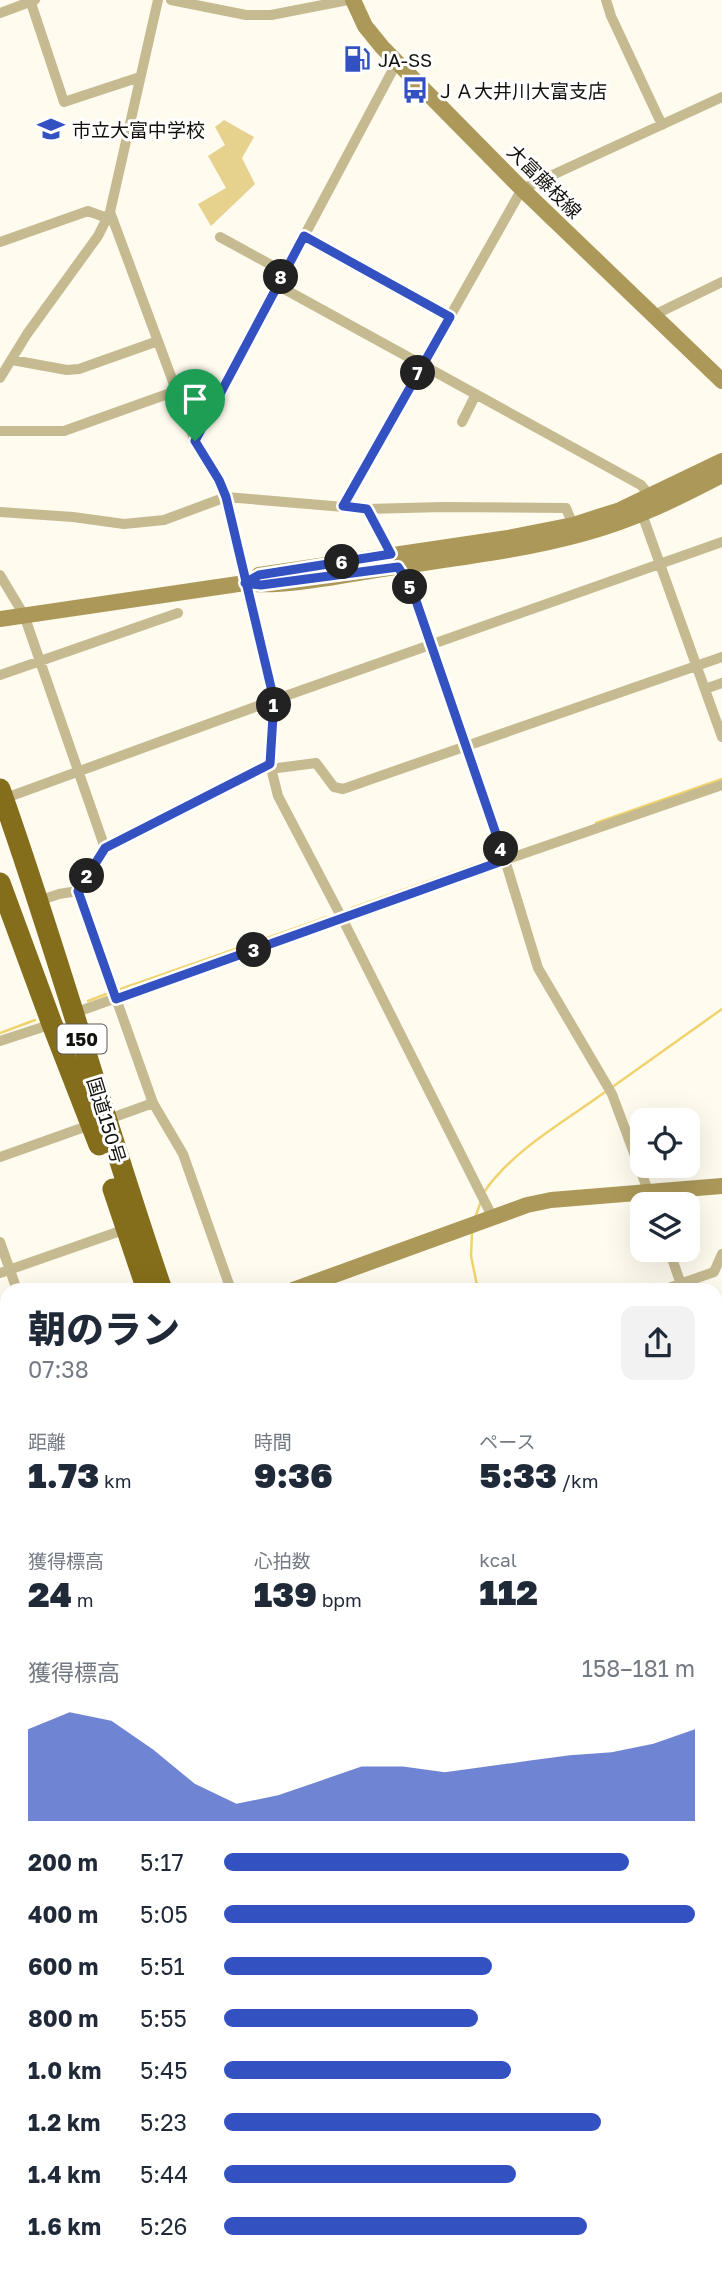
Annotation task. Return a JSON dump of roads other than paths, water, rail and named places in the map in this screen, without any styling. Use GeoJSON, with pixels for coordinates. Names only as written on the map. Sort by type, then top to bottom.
{"type":"FeatureCollection","features":[{"type":"Feature","properties":{"kind":"highway","name":"国道150号"},"geometry":{"type":"LineString","coordinates":[[2,794],[75,1013],[126,1229],[145,1283]]}},
{"type":"Feature","properties":{"kind":"highway","name":"国道150号"},"geometry":{"type":"LineString","coordinates":[[0,883],[5,913],[51,1024],[99,1122],[159,1283]]}},
{"type":"Feature","properties":{"kind":"street"},"geometry":{"type":"LineString","coordinates":[[4,369],[98,236],[109,215],[158,0]]}},
{"type":"Feature","properties":{"kind":"street"},"geometry":{"type":"LineString","coordinates":[[172,0],[246,15],[271,15],[350,0]]}},
{"type":"Feature","properties":{"kind":"street","name":"大富藤枝線"},"geometry":{"type":"LineString","coordinates":[[350,0],[365,26],[397,62],[522,189],[722,381]]}},
{"type":"Feature","properties":{"kind":"street"},"geometry":{"type":"LineString","coordinates":[[606,0],[662,125]]}},
{"type":"Feature","properties":{"kind":"street"},"geometry":{"type":"LineString","coordinates":[[0,12],[32,1],[64,102],[140,77]]}},
{"type":"Feature","properties":{"kind":"street"},"geometry":{"type":"LineString","coordinates":[[195,441],[397,62]]}},
{"type":"Feature","properties":{"kind":"street"},"geometry":{"type":"LineString","coordinates":[[343,506],[522,189],[722,97]]}},
{"type":"Feature","properties":{"kind":"street"},"geometry":{"type":"LineString","coordinates":[[0,242],[88,211],[109,215]]}},
{"type":"Feature","properties":{"kind":"street"},"geometry":{"type":"LineString","coordinates":[[109,215],[195,441],[219,480],[226,497],[274,700],[270,767],[278,796],[482,1198],[480,1222]]}},
{"type":"Feature","properties":{"kind":"street"},"geometry":{"type":"LineString","coordinates":[[304,236],[450,317]]}},
{"type":"Feature","properties":{"kind":"street"},"geometry":{"type":"LineString","coordinates":[[219,237],[284,272]]}},
{"type":"Feature","properties":{"kind":"street"},"geometry":{"type":"LineString","coordinates":[[654,315],[722,282]]}},
{"type":"Feature","properties":{"kind":"street"},"geometry":{"type":"LineString","coordinates":[[277,285],[641,485],[650,496]]}},
{"type":"Feature","properties":{"kind":"street"},"geometry":{"type":"LineString","coordinates":[[4,369],[79,369],[158,341]]}},
{"type":"Feature","properties":{"kind":"street"},"geometry":{"type":"LineString","coordinates":[[0,431],[64,431],[176,391]]}},
{"type":"Feature","properties":{"kind":"street"},"geometry":{"type":"LineString","coordinates":[[462,422],[477,394]]}},
{"type":"Feature","properties":{"kind":"street"},"geometry":{"type":"LineString","coordinates":[[0,619],[245,583],[261,585],[573,525],[620,510],[722,461]]}},
{"type":"Feature","properties":{"kind":"street"},"geometry":{"type":"LineString","coordinates":[[395,561],[548,542],[588,533],[671,502],[722,475]]}},
{"type":"Feature","properties":{"kind":"street"},"geometry":{"type":"LineString","coordinates":[[0,512],[124,524],[164,520],[226,497],[367,509],[566,508],[573,525]]}},
{"type":"Feature","properties":{"kind":"street"},"geometry":{"type":"LineString","coordinates":[[367,509],[412,589],[505,860],[538,968],[610,1090],[649,1192]]}},
{"type":"Feature","properties":{"kind":"street"},"geometry":{"type":"LineString","coordinates":[[642,514],[722,737]]}},
{"type":"Feature","properties":{"kind":"street"},"geometry":{"type":"LineString","coordinates":[[2,794],[80,772],[274,700],[722,542]]}},
{"type":"Feature","properties":{"kind":"street"},"geometry":{"type":"LineString","coordinates":[[0,575],[24,615],[105,848]]}},
{"type":"Feature","properties":{"kind":"street"},"geometry":{"type":"LineString","coordinates":[[0,675],[178,613]]}},
{"type":"Feature","properties":{"kind":"street"},"geometry":{"type":"LineString","coordinates":[[38,901],[78,891],[105,848],[270,767],[316,763],[334,787],[343,789],[722,657]]}},
{"type":"Feature","properties":{"kind":"street"},"geometry":{"type":"LineString","coordinates":[[705,689],[722,683]]}},
{"type":"Feature","properties":{"kind":"street"},"geometry":{"type":"LineString","coordinates":[[75,1013],[115,995],[722,785]]}},
{"type":"Feature","properties":{"kind":"street"},"geometry":{"type":"LineString","coordinates":[[78,891],[153,1103],[183,1154],[229,1283]]}},
{"type":"Feature","properties":{"kind":"street"},"geometry":{"type":"LineString","coordinates":[[0,1041],[51,1024]]}},
{"type":"Feature","properties":{"kind":"street"},"geometry":{"type":"LineString","coordinates":[[0,1157],[153,1103]]}},
{"type":"Feature","properties":{"kind":"street"},"geometry":{"type":"LineString","coordinates":[[686,1192],[722,1186]]}},
{"type":"Feature","properties":{"kind":"street"},"geometry":{"type":"LineString","coordinates":[[312,1283],[527,1205],[551,1200],[630,1198]]}},
{"type":"Feature","properties":{"kind":"street"},"geometry":{"type":"LineString","coordinates":[[0,1241],[5,1271],[126,1229]]}},
{"type":"Feature","properties":{"kind":"street"},"geometry":{"type":"LineString","coordinates":[[691,1283],[714,1272],[722,1254]]}},
{"type":"Feature","properties":{"kind":"street"},"geometry":{"type":"LineString","coordinates":[[673,1262],[681,1283]]}},
{"type":"Feature","properties":{"kind":"waterway"},"geometry":{"type":"LineString","coordinates":[[596,823],[722,779]]}},
{"type":"Feature","properties":{"kind":"waterway"},"geometry":{"type":"LineString","coordinates":[[352,908],[497,857]]}},
{"type":"Feature","properties":{"kind":"waterway"},"geometry":{"type":"LineString","coordinates":[[115,991],[327,917]]}},
{"type":"Feature","properties":{"kind":"waterway"},"geometry":{"type":"LineString","coordinates":[[88,1001],[109,993]]}},
{"type":"Feature","properties":{"kind":"waterway"},"geometry":{"type":"LineString","coordinates":[[611,1088],[722,1009]]}},
{"type":"Feature","properties":{"kind":"waterway"},"geometry":{"type":"LineString","coordinates":[[0,1033],[35,1020]]}},
{"type":"Feature","properties":{"kind":"waterway"},"geometry":{"type":"LineString","coordinates":[[484,1192],[525,1149],[605,1092]]}},
{"type":"Feature","properties":{"kind":"waterway"},"geometry":{"type":"LineString","coordinates":[[475,1218],[481,1201]]}},
{"type":"Feature","properties":{"kind":"waterway"},"geometry":{"type":"LineString","coordinates":[[472,1232],[471,1256],[477,1283]]}},
{"type":"Feature","properties":{"kind":"place","name":"JA-SS"},"geometry":{"type":"Point","coordinates":[357,59]}},
{"type":"Feature","properties":{"kind":"place","name":"ＪＡ大井川大富支店"},"geometry":{"type":"Point","coordinates":[415,90]}},
{"type":"Feature","properties":{"kind":"place","name":"市立大富中学校"},"geometry":{"type":"Point","coordinates":[51,129]}}]}
